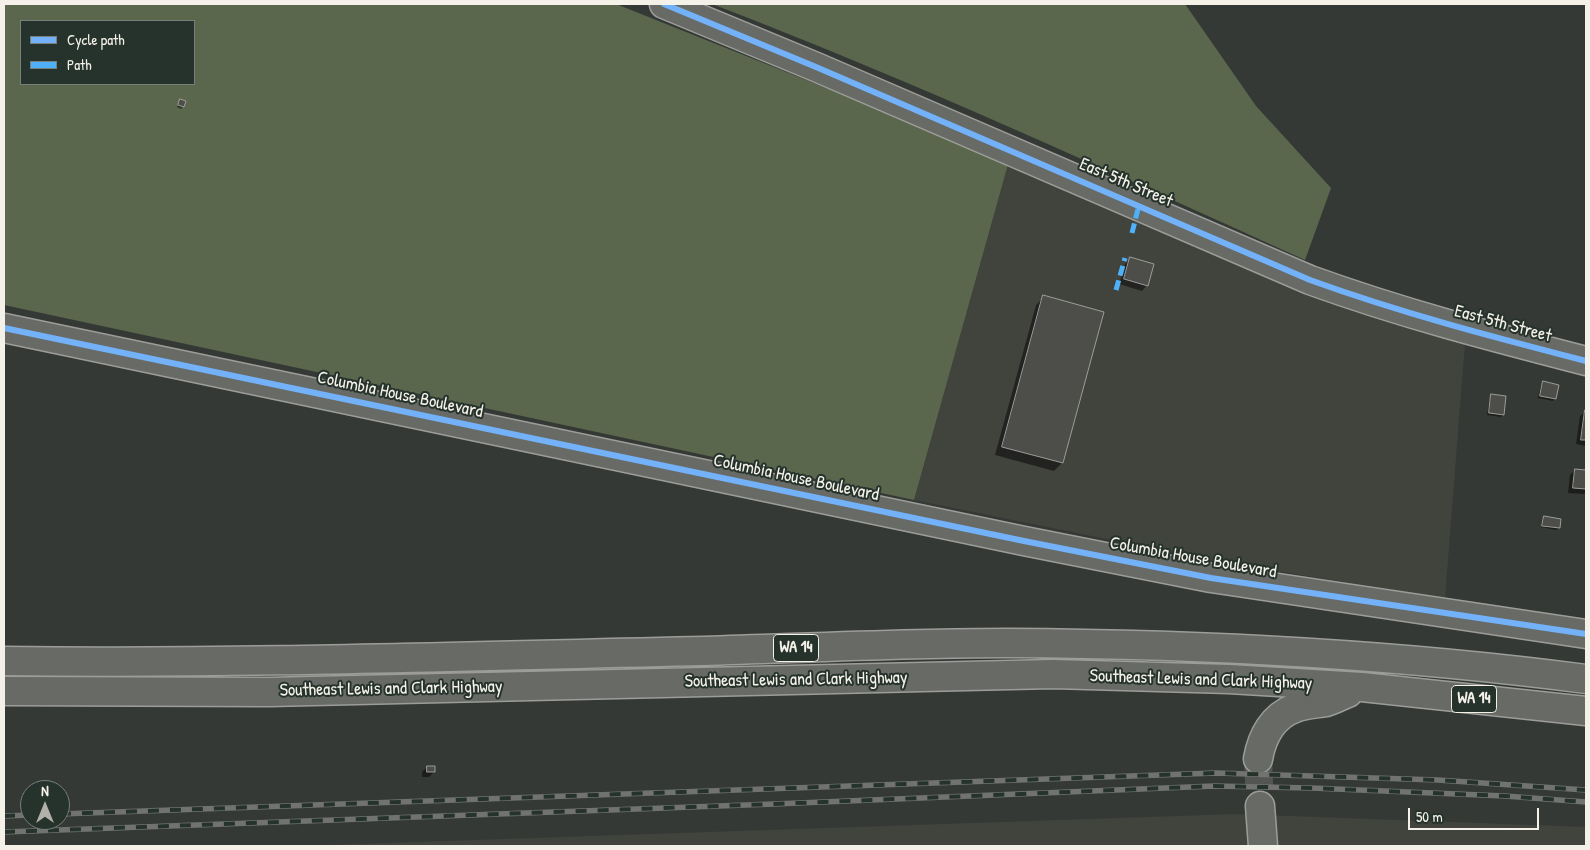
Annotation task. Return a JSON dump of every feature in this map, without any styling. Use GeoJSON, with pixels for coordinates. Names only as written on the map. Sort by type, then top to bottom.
{"type":"FeatureCollection","features":[{"type":"Feature","properties":{"kind":"main road","name":"East 5th Street"},"geometry":{"type":"LineString","coordinates":[[664,4],[835,74],[1310,280],[1443,324],[1586,361]]}},
{"type":"Feature","properties":{"kind":"main road","name":"Columbia House Boulevard"},"geometry":{"type":"LineString","coordinates":[[4,328],[1024,541],[1211,578],[1586,634]]}},
{"type":"Feature","properties":{"kind":"main road","name":"Southeast Lewis and Clark Highway"},"geometry":{"type":"LineString","coordinates":[[4,661],[274,660],[1003,643],[1154,645],[1300,651],[1441,661],[1586,679]]}},
{"type":"Feature","properties":{"kind":"main road","name":"Southeast Lewis and Clark Highway"},"geometry":{"type":"LineString","coordinates":[[4,692],[269,692],[1053,674],[1229,679],[1362,688],[1586,711]]}},
{"type":"Feature","properties":{"kind":"main road"},"geometry":{"type":"LineString","coordinates":[[1258,758],[1264,738],[1272,724],[1283,714],[1294,708],[1326,702],[1362,688]]}},
{"type":"Feature","properties":{"kind":"main road"},"geometry":{"type":"LineString","coordinates":[[1260,806],[1263,846]]}},
{"type":"Feature","properties":{"kind":"shaded area"},"geometry":{"type":"Polygon","coordinates":[[[1009,161],[1212,254],[1358,311],[1465,343],[1445,598],[1220,562],[914,500],[1009,161]]]}},
{"type":"Feature","properties":{"kind":"shaded area"},"geometry":{"type":"Polygon","coordinates":[[[1236,814],[1586,827],[1586,846],[299,846],[1236,814]]]}},
{"type":"Feature","properties":{"kind":"green space"},"geometry":{"type":"Polygon","coordinates":[[[4,4],[616,4],[1009,161],[914,500],[4,305],[4,4]]]}},
{"type":"Feature","properties":{"kind":"green space"},"geometry":{"type":"Polygon","coordinates":[[[712,4],[1185,4],[1256,106],[1331,188],[1305,260],[936,95],[712,4]]]}},
{"type":"Feature","properties":{"kind":"building"},"geometry":{"type":"Polygon","coordinates":[[[180,99],[186,101],[184,107],[178,105],[180,99]]]}},
{"type":"Feature","properties":{"kind":"building"},"geometry":{"type":"Polygon","coordinates":[[[1130,257],[1154,264],[1148,286],[1124,279],[1130,257]]]}},
{"type":"Feature","properties":{"kind":"building"},"geometry":{"type":"Polygon","coordinates":[[[1043,295],[1104,312],[1063,463],[1002,447],[1043,295]]]}},
{"type":"Feature","properties":{"kind":"building"},"geometry":{"type":"Polygon","coordinates":[[[1543,381],[1559,385],[1556,399],[1540,396],[1543,381]]]}},
{"type":"Feature","properties":{"kind":"building"},"geometry":{"type":"Polygon","coordinates":[[[1491,394],[1506,396],[1504,415],[1489,413],[1491,394]]]}},
{"type":"Feature","properties":{"kind":"building"},"geometry":{"type":"Polygon","coordinates":[[[1585,410],[1586,440],[1581,440],[1585,410]]]}},
{"type":"Feature","properties":{"kind":"building"},"geometry":{"type":"Polygon","coordinates":[[[1575,469],[1586,470],[1586,489],[1573,488],[1575,469]]]}},
{"type":"Feature","properties":{"kind":"building"},"geometry":{"type":"Polygon","coordinates":[[[1544,516],[1561,519],[1560,528],[1542,526],[1544,516]]]}},
{"type":"Feature","properties":{"kind":"building"},"geometry":{"type":"Polygon","coordinates":[[[427,766],[435,766],[435,772],[427,772],[427,766]]]}},
{"type":"Feature","properties":{"kind":"tunnel"},"geometry":{"type":"LineString","coordinates":[[1258,759],[1260,806]]}},
{"type":"Feature","properties":{"kind":"railway"},"geometry":{"type":"LineString","coordinates":[[70,814],[1216,773],[1438,780],[1586,790]]}},
{"type":"Feature","properties":{"kind":"railway"},"geometry":{"type":"LineString","coordinates":[[4,832],[1214,786],[1505,796],[1586,802]]}},
{"type":"Feature","properties":{"kind":"railway"},"geometry":{"type":"LineString","coordinates":[[4,816],[20,815]]}},
{"type":"Feature","properties":{"kind":"marked path"},"geometry":{"type":"LineString","coordinates":[[1132,233],[1139,205]]}},
{"type":"Feature","properties":{"kind":"marked path"},"geometry":{"type":"LineString","coordinates":[[1116,290],[1125,258]]}},
{"type":"Feature","properties":{"kind":"cycle path"},"geometry":{"type":"LineString","coordinates":[[664,4],[816,67],[1310,280],[1413,314],[1586,361]]}},
{"type":"Feature","properties":{"kind":"cycle path"},"geometry":{"type":"LineString","coordinates":[[4,328],[1024,541],[1211,578],[1586,634]]}}]}
